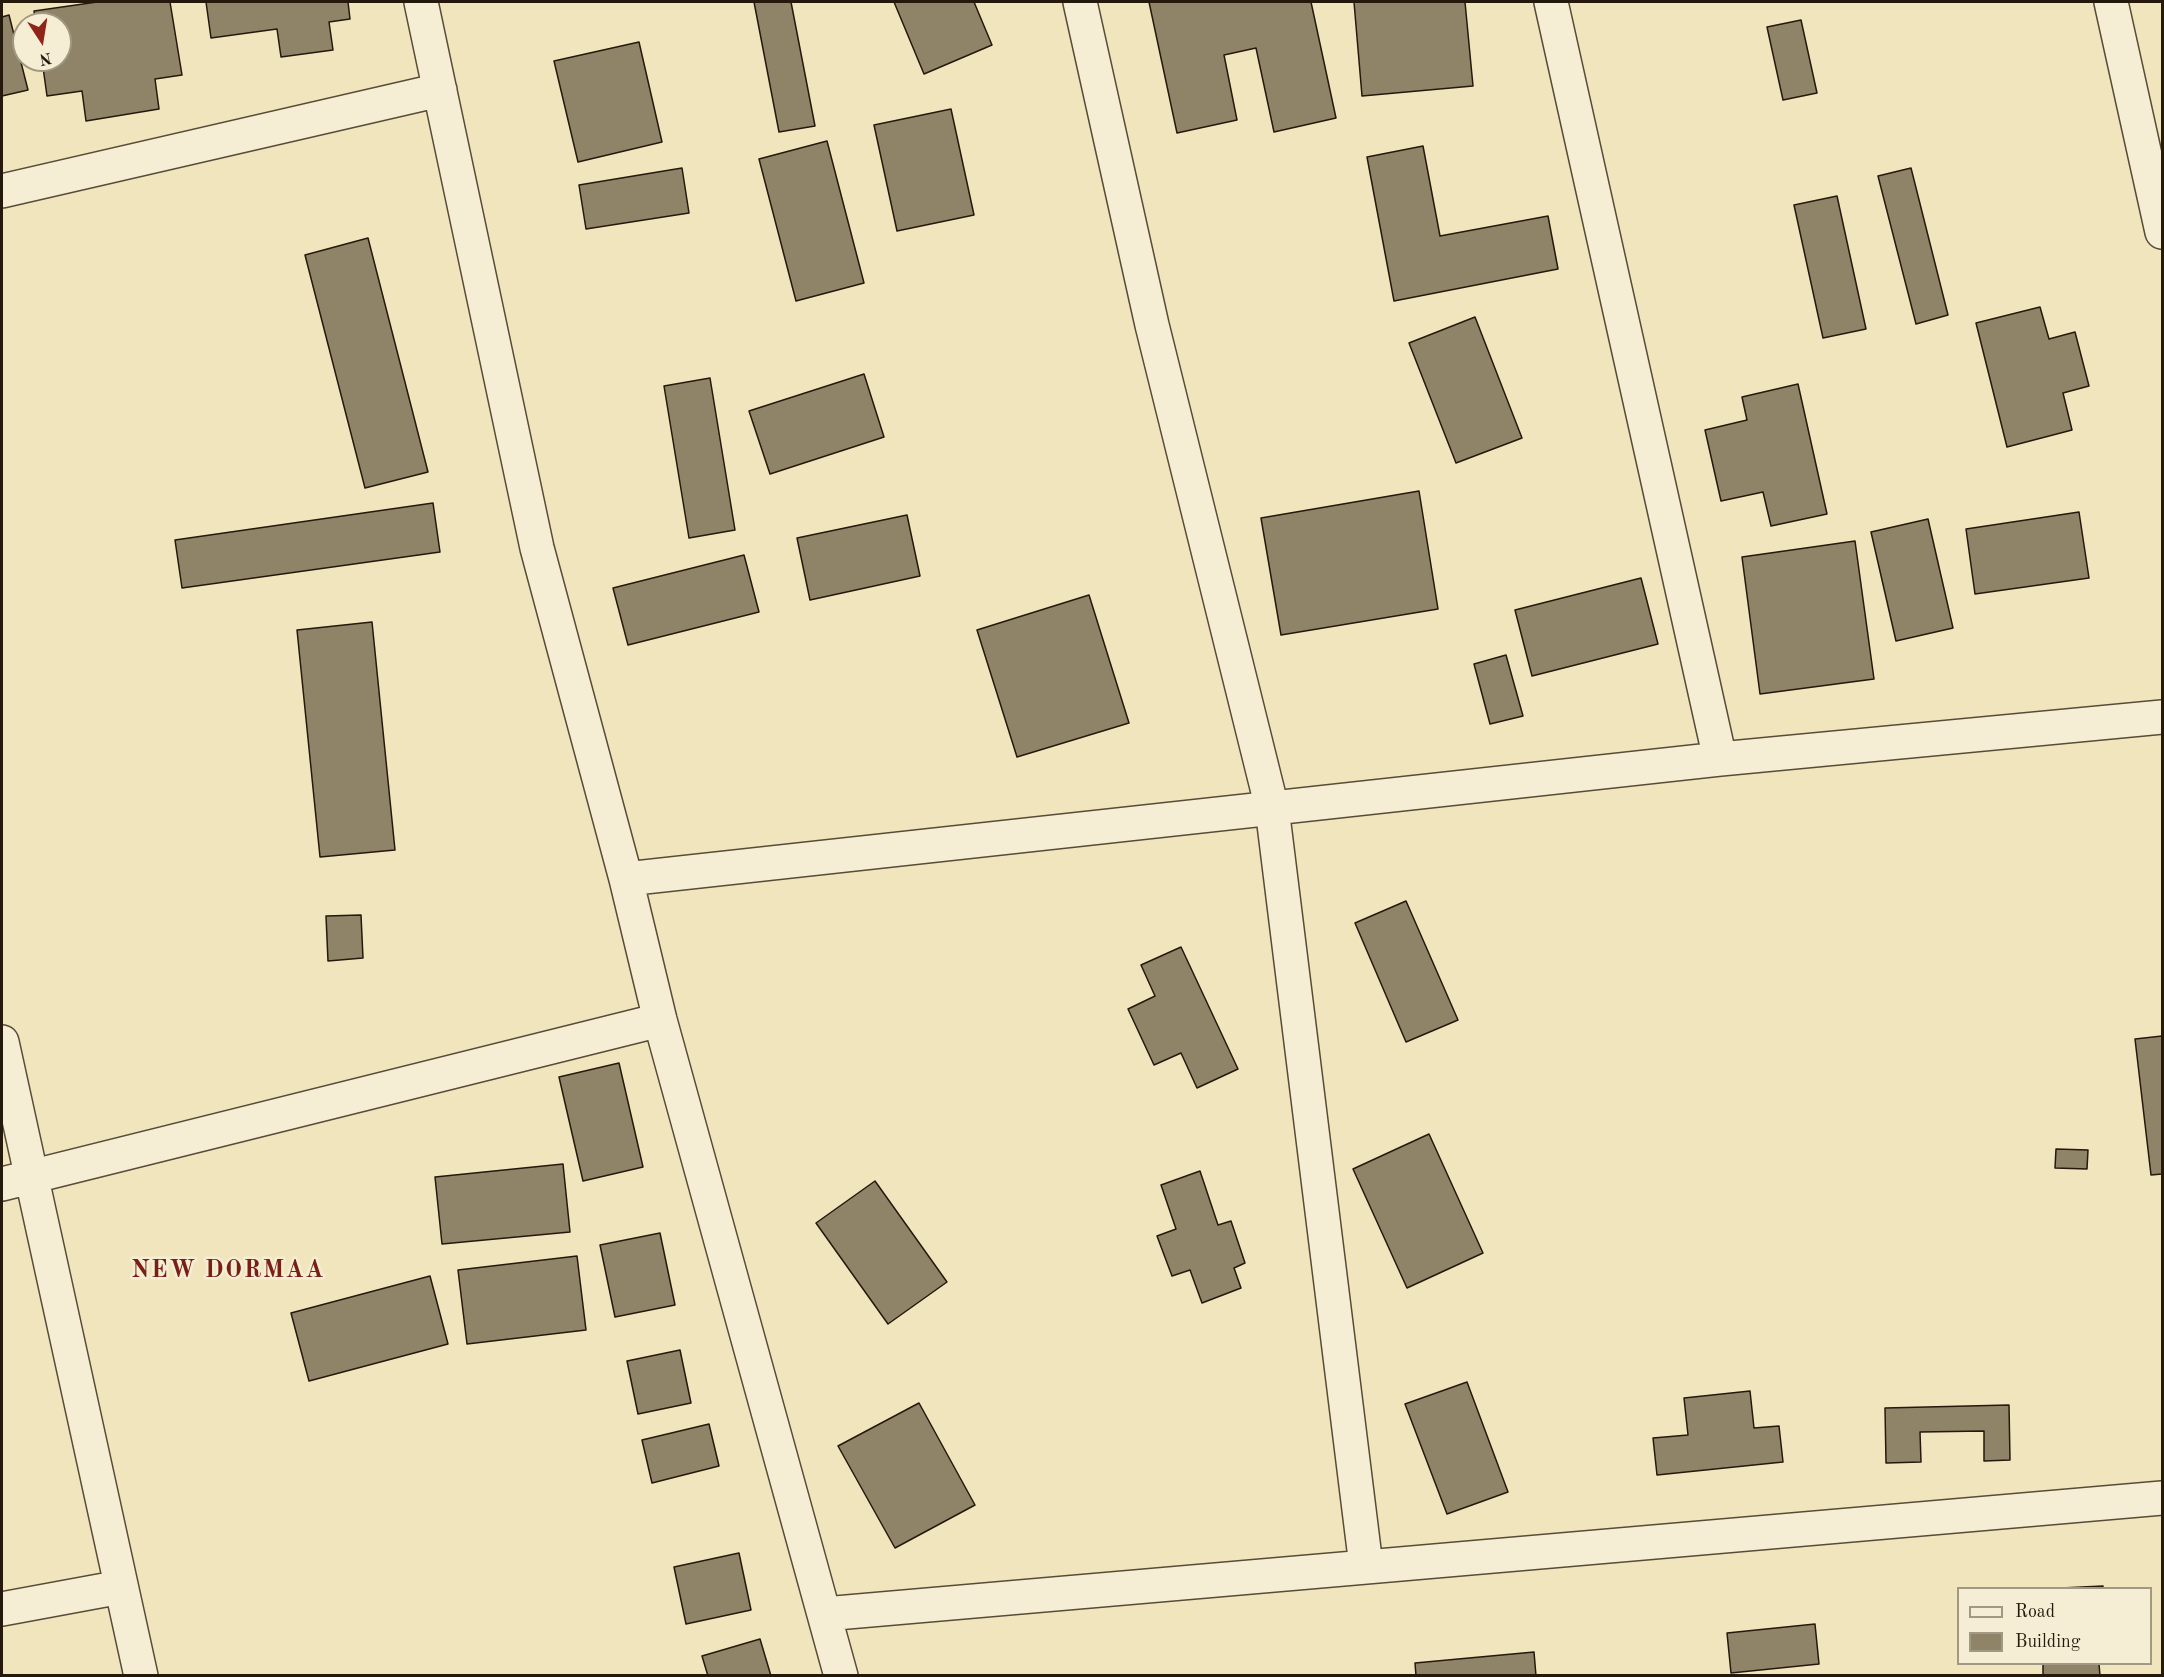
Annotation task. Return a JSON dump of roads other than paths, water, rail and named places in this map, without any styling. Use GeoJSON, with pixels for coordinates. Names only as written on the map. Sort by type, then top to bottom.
{"type":"FeatureCollection","features":[{"type":"Feature","properties":{"kind":"street"},"geometry":{"type":"LineString","coordinates":[[421,2],[537,548],[627,879],[660,1020],[841,1676]]}},
{"type":"Feature","properties":{"kind":"street"},"geometry":{"type":"LineString","coordinates":[[1080,2],[1152,325],[1272,808],[1366,1566]]}},
{"type":"Feature","properties":{"kind":"street"},"geometry":{"type":"LineString","coordinates":[[1551,2],[1720,759]]}},
{"type":"Feature","properties":{"kind":"street"},"geometry":{"type":"LineString","coordinates":[[2111,2],[2163,232]]}},
{"type":"Feature","properties":{"kind":"street"},"geometry":{"type":"LineString","coordinates":[[2,191],[440,90]]}},
{"type":"Feature","properties":{"kind":"street"},"geometry":{"type":"LineString","coordinates":[[627,879],[1720,759],[2163,717]]}},
{"type":"Feature","properties":{"kind":"street"},"geometry":{"type":"LineString","coordinates":[[17,1181],[660,1020]]}},
{"type":"Feature","properties":{"kind":"street"},"geometry":{"type":"LineString","coordinates":[[2,1042],[17,1181],[121,1587],[141,1676]]}},
{"type":"Feature","properties":{"kind":"street"},"geometry":{"type":"LineString","coordinates":[[824,1614],[2163,1498]]}},
{"type":"Feature","properties":{"kind":"street"},"geometry":{"type":"LineString","coordinates":[[2,1609],[121,1587]]}},
{"type":"Feature","properties":{"kind":"district","name":"NEW DORMAA"},"geometry":{"type":"Point","coordinates":[228,1271]}}]}
